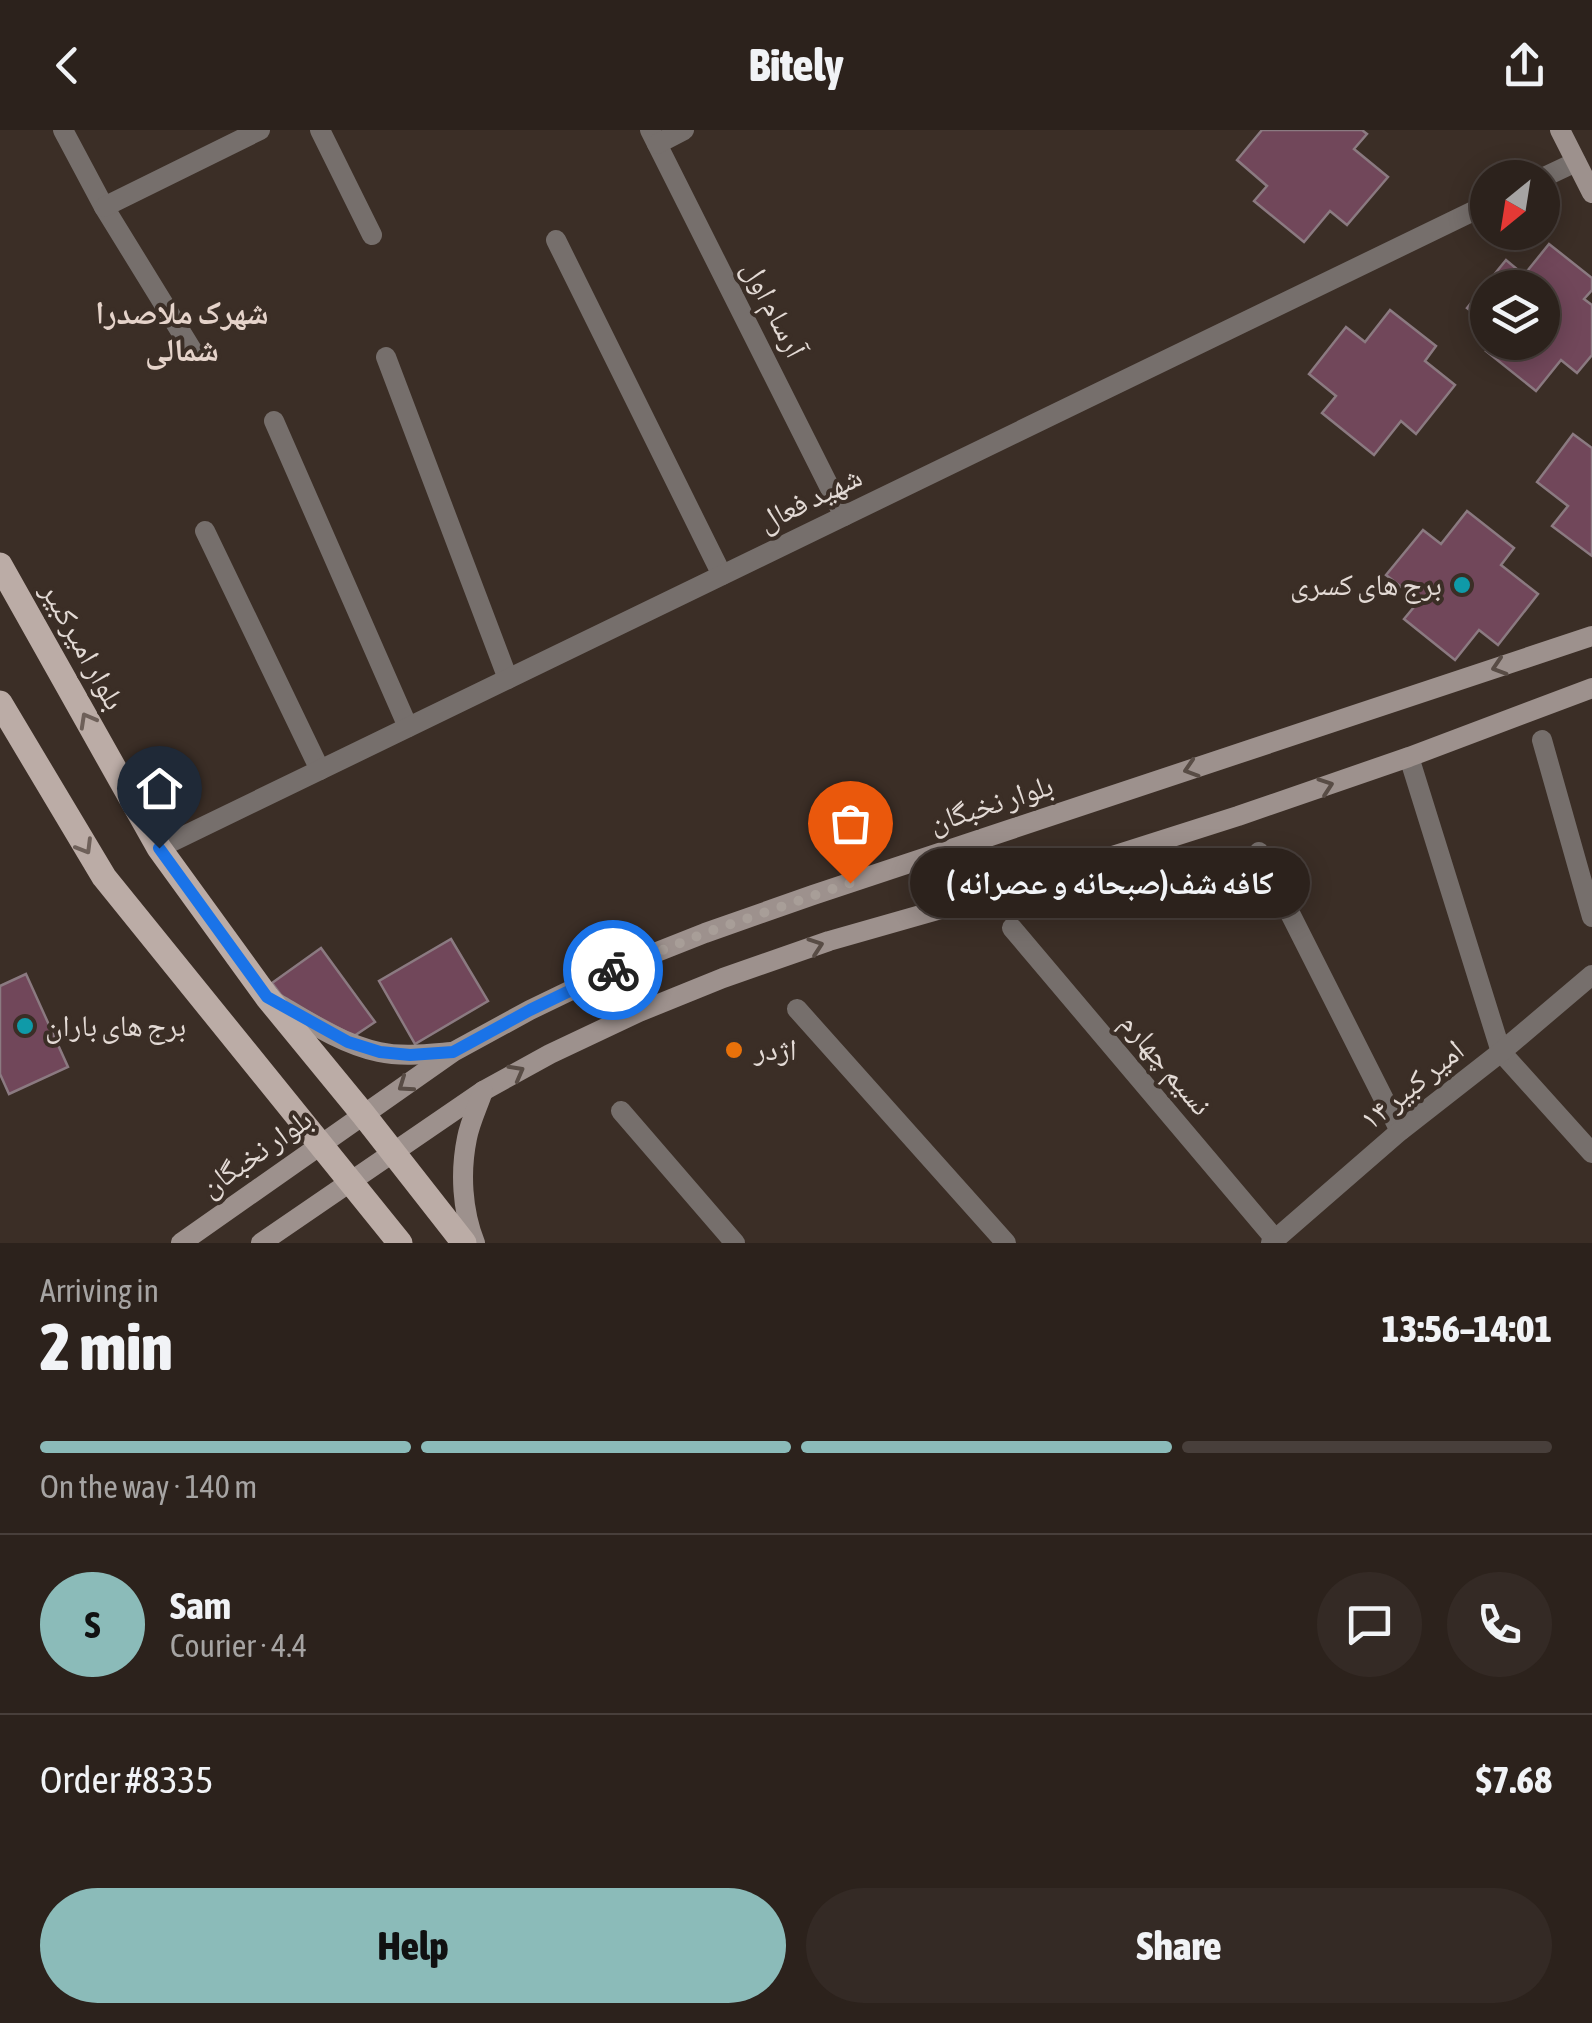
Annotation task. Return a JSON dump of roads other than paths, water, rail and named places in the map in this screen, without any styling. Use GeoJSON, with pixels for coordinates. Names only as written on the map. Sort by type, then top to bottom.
{"type":"FeatureCollection","features":[{"type":"Feature","properties":{"kind":"main road"},"geometry":{"type":"LineString","coordinates":[[1560,130],[1592,193]]}},
{"type":"Feature","properties":{"kind":"main road","name":"بلوار امیرکبیر"},"geometry":{"type":"LineString","coordinates":[[0,565],[159,848],[267,997],[464,1243]]}},
{"type":"Feature","properties":{"kind":"main road","name":"بلوار نخبگان"},"geometry":{"type":"LineString","coordinates":[[180,1243],[453,1052],[602,976],[705,933],[1592,636]]}},
{"type":"Feature","properties":{"kind":"main road"},"geometry":{"type":"LineString","coordinates":[[261,1243],[483,1091],[639,1012],[830,941],[986,896],[1409,758],[1592,688]]}},
{"type":"Feature","properties":{"kind":"main road"},"geometry":{"type":"LineString","coordinates":[[0,703],[104,878],[400,1243]]}},
{"type":"Feature","properties":{"kind":"main road"},"geometry":{"type":"LineString","coordinates":[[267,997],[348,1042],[380,1052],[453,1052]]}},
{"type":"Feature","properties":{"kind":"main road"},"geometry":{"type":"LineString","coordinates":[[475,1243],[462,1182],[467,1135],[483,1091]]}},
{"type":"Feature","properties":{"kind":"street"},"geometry":{"type":"LineString","coordinates":[[62,130],[104,207],[192,350]]}},
{"type":"Feature","properties":{"kind":"street"},"geometry":{"type":"LineString","coordinates":[[104,207],[260,130]]}},
{"type":"Feature","properties":{"kind":"street"},"geometry":{"type":"LineString","coordinates":[[320,130],[372,235]]}},
{"type":"Feature","properties":{"kind":"street"},"geometry":{"type":"LineString","coordinates":[[653,137],[684,130]]}},
{"type":"Feature","properties":{"kind":"street","name":"آرسام اول"},"geometry":{"type":"LineString","coordinates":[[653,137],[844,516]]}},
{"type":"Feature","properties":{"kind":"street"},"geometry":{"type":"LineString","coordinates":[[1560,170],[1576,162]]}},
{"type":"Feature","properties":{"kind":"street","name":"شهید فعال"},"geometry":{"type":"LineString","coordinates":[[159,848],[1470,213]]}},
{"type":"Feature","properties":{"kind":"street"},"geometry":{"type":"LineString","coordinates":[[556,240],[722,575]]}},
{"type":"Feature","properties":{"kind":"street"},"geometry":{"type":"LineString","coordinates":[[386,356],[508,679]]}},
{"type":"Feature","properties":{"kind":"street"},"geometry":{"type":"LineString","coordinates":[[274,421],[408,727]]}},
{"type":"Feature","properties":{"kind":"street"},"geometry":{"type":"LineString","coordinates":[[205,531],[320,770]]}},
{"type":"Feature","properties":{"kind":"street"},"geometry":{"type":"LineString","coordinates":[[1542,740],[1592,917]]}},
{"type":"Feature","properties":{"kind":"street"},"geometry":{"type":"LineString","coordinates":[[1409,758],[1501,1052],[1592,1153]]}},
{"type":"Feature","properties":{"kind":"street"},"geometry":{"type":"LineString","coordinates":[[1259,852],[1400,1132]]}},
{"type":"Feature","properties":{"kind":"street","name":"نسیم چهارم"},"geometry":{"type":"LineString","coordinates":[[1012,928],[1273,1241]]}},
{"type":"Feature","properties":{"kind":"street","name":"امیر کبیر ۱۴"},"geometry":{"type":"LineString","coordinates":[[1273,1241],[1592,975]]}},
{"type":"Feature","properties":{"kind":"street"},"geometry":{"type":"LineString","coordinates":[[797,1008],[1006,1243]]}},
{"type":"Feature","properties":{"kind":"street"},"geometry":{"type":"LineString","coordinates":[[621,1111],[735,1243]]}},
{"type":"Feature","properties":{"kind":"place","name":"برج های کسری"},"geometry":{"type":"Point","coordinates":[1462,585]}},
{"type":"Feature","properties":{"kind":"place","name":"کافه شف(صبحانه و عصرانه )"},"geometry":{"type":"Point","coordinates":[850,883]}},
{"type":"Feature","properties":{"kind":"place","name":"برج های باران"},"geometry":{"type":"Point","coordinates":[25,1026]}},
{"type":"Feature","properties":{"kind":"place","name":"اژدر"},"geometry":{"type":"Point","coordinates":[734,1050]}},
{"type":"Feature","properties":{"kind":"district","name":"شهرک ملاصدرا شمالی"},"geometry":{"type":"Point","coordinates":[182,332]}}]}
